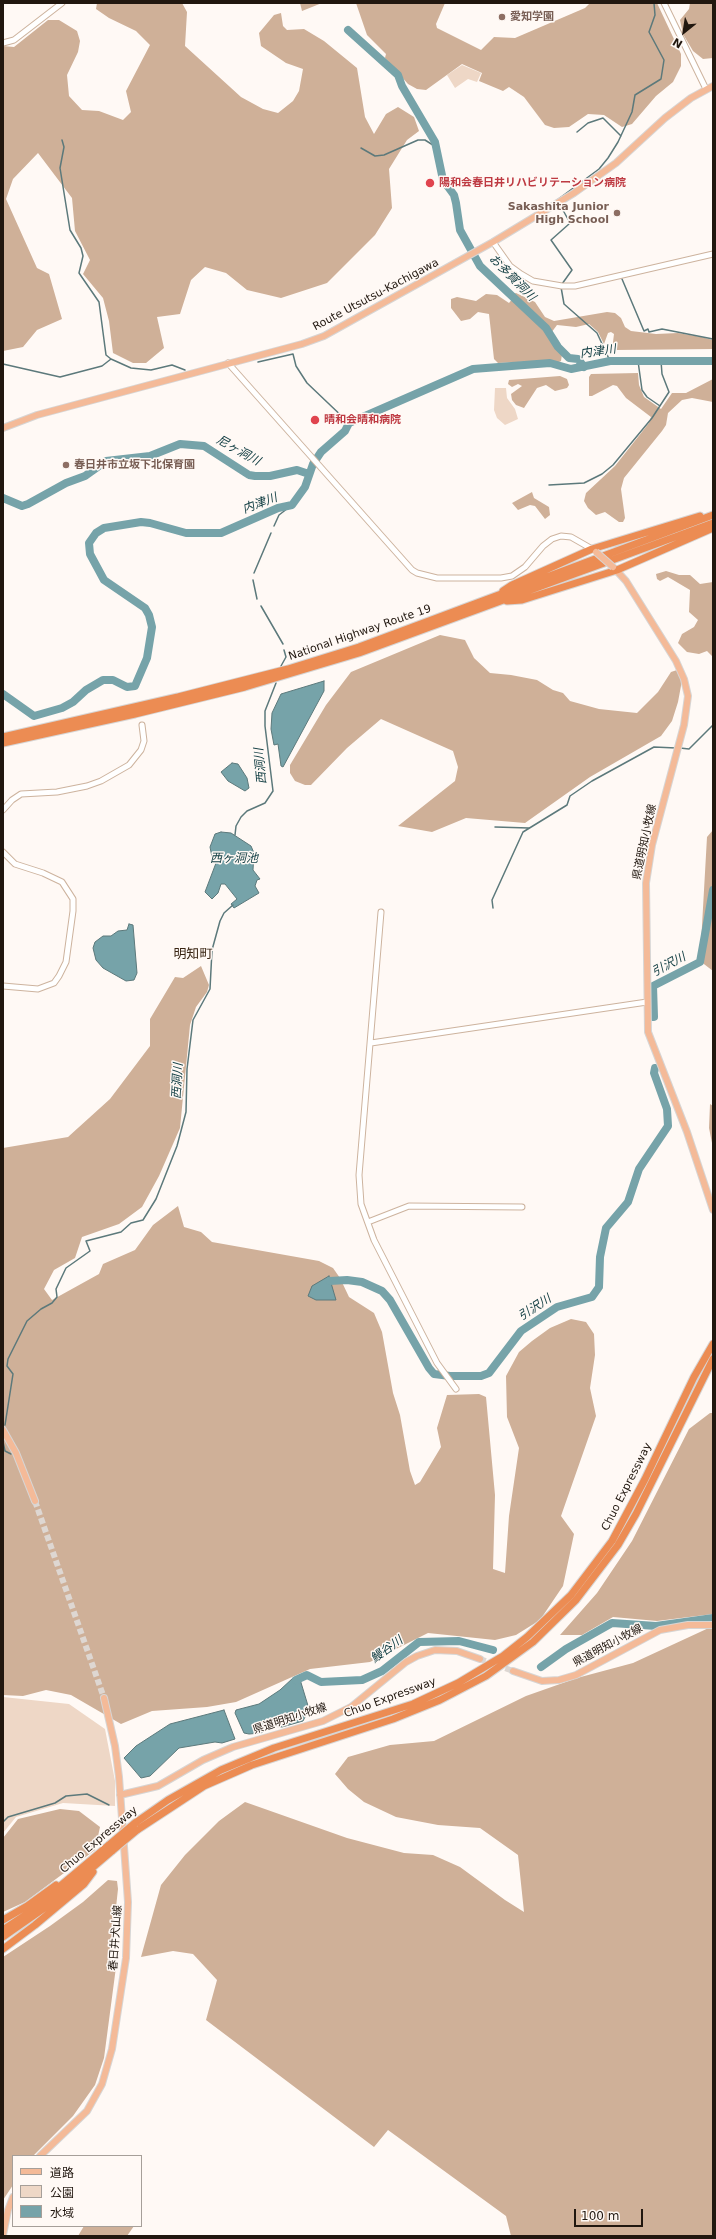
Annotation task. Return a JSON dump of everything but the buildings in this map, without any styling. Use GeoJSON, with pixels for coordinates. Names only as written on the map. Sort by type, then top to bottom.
{"type":"FeatureCollection","features":[{"type":"Feature","properties":{"kind":"highway"},"geometry":{"type":"LineString","coordinates":[[495,600],[512,584],[594,550],[713,514]]}},
{"type":"Feature","properties":{"kind":"highway","name":"National Highway Route 19"},"geometry":{"type":"LineString","coordinates":[[3,743],[135,714],[283,677],[359,653],[713,514]]}},
{"type":"Feature","properties":{"kind":"highway","name":"National Highway Route 19"},"geometry":{"type":"LineString","coordinates":[[3,737],[178,697],[288,669],[359,648],[713,523]]}},
{"type":"Feature","properties":{"kind":"highway"},"geometry":{"type":"LineString","coordinates":[[495,600],[522,600],[615,568],[713,528]]}},
{"type":"Feature","properties":{"kind":"highway","name":"Chuo Expressway"},"geometry":{"type":"LineString","coordinates":[[3,1930],[27,1914],[168,1800],[221,1770],[274,1748],[413,1704],[458,1684],[503,1656],[528,1637],[571,1595],[612,1540],[645,1478],[694,1377],[713,1344]]}},
{"type":"Feature","properties":{"kind":"highway","name":"Chuo Expressway"},"geometry":{"type":"LineString","coordinates":[[136,1827],[204,1786],[252,1765],[393,1720],[440,1700],[486,1676],[533,1642],[576,1600],[618,1545],[636,1514],[713,1359]]}},
{"type":"Feature","properties":{"kind":"highway"},"geometry":{"type":"LineString","coordinates":[[3,1920],[27,1906],[59,1882],[102,1846],[110,1847]]}},
{"type":"Feature","properties":{"kind":"highway","name":"Chuo Expressway"},"geometry":{"type":"LineString","coordinates":[[3,1938],[46,1907],[102,1860],[110,1847]]}},
{"type":"Feature","properties":{"kind":"highway"},"geometry":{"type":"LineString","coordinates":[[3,1949],[35,1925],[84,1884],[102,1860]]}},
{"type":"Feature","properties":{"kind":"main road","name":"Route Utsutsu-Kachigawa"},"geometry":{"type":"LineString","coordinates":[[3,428],[38,415],[302,344],[324,336],[493,242],[598,176],[665,118],[706,89],[713,86]]}},
{"type":"Feature","properties":{"kind":"main road","name":"県道明知小牧線"},"geometry":{"type":"LineString","coordinates":[[594,550],[615,568],[626,580],[676,661],[684,679],[688,696],[684,725],[652,844],[646,883],[648,1032],[652,1048],[687,1132],[713,1210]]}},
{"type":"Feature","properties":{"kind":"main road"},"geometry":{"type":"LineString","coordinates":[[3,1430],[16,1453],[35,1500]]}},
{"type":"Feature","properties":{"kind":"main road","name":"県道明知小牧線"},"geometry":{"type":"LineString","coordinates":[[513,1671],[542,1681],[559,1680],[576,1675],[660,1630],[688,1625],[713,1625]]}},
{"type":"Feature","properties":{"kind":"main road","name":"県道明知小牧線"},"geometry":{"type":"LineString","coordinates":[[120,1795],[158,1786],[202,1760],[233,1747],[323,1721],[351,1707],[406,1662],[416,1656],[435,1650],[457,1651],[480,1659]]}},
{"type":"Feature","properties":{"kind":"main road","name":"春日井犬山線"},"geometry":{"type":"LineString","coordinates":[[41,2155],[87,2111],[102,2084],[108,2068],[128,1937],[128,1902],[120,1795],[115,1746],[104,1698]]}},
{"type":"Feature","properties":{"kind":"main road"},"geometry":{"type":"LineString","coordinates":[[3,2235],[8,2210],[12,2200]]}},
{"type":"Feature","properties":{"kind":"street"},"geometry":{"type":"LineString","coordinates":[[3,43],[14,40],[62,3]]}},
{"type":"Feature","properties":{"kind":"street"},"geometry":{"type":"LineString","coordinates":[[664,3],[706,89]]}},
{"type":"Feature","properties":{"kind":"street"},"geometry":{"type":"LineString","coordinates":[[493,242],[510,266],[521,274],[533,281],[562,286],[582,284],[713,254]]}},
{"type":"Feature","properties":{"kind":"street"},"geometry":{"type":"LineString","coordinates":[[228,363],[412,570],[427,577],[502,578],[512,576],[526,567],[543,546],[552,539],[562,536],[571,537],[594,550]]}},
{"type":"Feature","properties":{"kind":"street"},"geometry":{"type":"LineString","coordinates":[[3,810],[12,800],[21,794],[57,792],[87,786],[100,781],[129,765],[141,750],[144,741],[142,725]]}},
{"type":"Feature","properties":{"kind":"street"},"geometry":{"type":"LineString","coordinates":[[3,852],[15,864],[43,872],[62,882],[73,899],[73,911],[66,962],[54,983],[38,989],[3,986]]}},
{"type":"Feature","properties":{"kind":"street"},"geometry":{"type":"LineString","coordinates":[[381,912],[359,1175],[361,1204],[374,1240],[437,1363],[456,1389]]}},
{"type":"Feature","properties":{"kind":"street"},"geometry":{"type":"LineString","coordinates":[[371,1043],[647,1002]]}},
{"type":"Feature","properties":{"kind":"street"},"geometry":{"type":"LineString","coordinates":[[368,1222],[409,1206],[522,1207]]}},
{"type":"Feature","properties":{"kind":"green space"},"geometry":{"type":"Polygon","coordinates":[[[462,65],[481,73],[477,82],[468,79],[455,88],[447,75],[462,65]]]}},
{"type":"Feature","properties":{"kind":"green space"},"geometry":{"type":"Polygon","coordinates":[[[495,388],[506,388],[507,398],[515,409],[518,419],[505,425],[497,418],[494,410],[495,388]]]}},
{"type":"Feature","properties":{"kind":"green space"},"geometry":{"type":"Polygon","coordinates":[[[3,1697],[69,1704],[105,1729],[115,1781],[115,1806],[63,1803],[16,1817],[3,1833],[3,1697]]]}},
{"type":"Feature","properties":{"kind":"shaded area"},"geometry":{"type":"Polygon","coordinates":[[[97,3],[182,3],[187,12],[185,46],[241,97],[263,109],[278,113],[293,101],[299,91],[303,69],[286,63],[261,46],[259,33],[274,15],[281,13],[283,26],[287,30],[304,29],[324,41],[357,68],[365,117],[374,134],[386,114],[398,107],[414,117],[419,131],[407,140],[389,169],[392,208],[375,235],[327,283],[281,298],[247,290],[226,273],[205,267],[191,280],[180,314],[157,317],[164,348],[146,363],[133,363],[113,353],[109,321],[103,298],[83,274],[90,260],[75,231],[72,198],[38,153],[13,179],[6,199],[37,268],[49,274],[62,319],[37,330],[23,347],[3,351],[3,46],[14,47],[48,20],[59,20],[77,31],[80,41],[78,52],[67,75],[69,96],[82,110],[99,111],[123,120],[131,112],[126,91],[150,45],[136,31],[109,18],[96,9],[97,3]]]}},
{"type":"Feature","properties":{"kind":"shaded area"},"geometry":{"type":"Polygon","coordinates":[[[300,3],[322,3],[302,11],[300,3]]]}},
{"type":"Feature","properties":{"kind":"shaded area"},"geometry":{"type":"Polygon","coordinates":[[[356,3],[445,3],[436,24],[437,28],[481,50],[494,37],[515,38],[585,8],[590,3],[657,3],[681,54],[681,66],[673,82],[656,96],[632,124],[622,127],[604,115],[588,114],[569,127],[554,128],[545,125],[524,97],[509,87],[503,91],[479,81],[482,73],[462,64],[426,90],[417,89],[408,84],[385,58],[386,54],[367,35],[356,3]]]}},
{"type":"Feature","properties":{"kind":"shaded area"},"geometry":{"type":"Polygon","coordinates":[[[690,3],[713,3],[713,58],[703,59],[693,51],[683,34],[680,20],[689,9],[690,3]]]}},
{"type":"Feature","properties":{"kind":"shaded area"},"geometry":{"type":"Polygon","coordinates":[[[516,293],[535,302],[545,317],[554,321],[607,312],[615,313],[621,318],[625,327],[631,331],[656,334],[678,333],[701,337],[713,340],[713,349],[615,350],[613,342],[614,334],[611,332],[608,333],[604,344],[598,332],[589,324],[576,327],[557,325],[548,337],[562,354],[561,361],[557,363],[538,361],[498,363],[494,359],[489,314],[478,312],[470,319],[461,321],[451,308],[451,299],[457,297],[476,301],[486,294],[497,295],[509,303],[513,298],[513,294],[516,293]]]}},
{"type":"Feature","properties":{"kind":"shaded area"},"geometry":{"type":"Polygon","coordinates":[[[638,373],[639,385],[644,397],[661,409],[672,393],[686,393],[713,379],[713,402],[692,398],[682,400],[668,413],[666,425],[662,431],[624,478],[621,489],[625,518],[623,522],[619,522],[605,512],[596,515],[588,508],[584,501],[586,493],[615,466],[649,423],[651,417],[626,398],[617,386],[613,385],[592,396],[589,396],[589,377],[591,374],[638,373]]]}},
{"type":"Feature","properties":{"kind":"shaded area"},"geometry":{"type":"Polygon","coordinates":[[[560,376],[567,379],[569,385],[567,388],[555,391],[546,385],[537,388],[524,408],[516,405],[512,400],[511,394],[522,386],[518,384],[512,387],[508,384],[509,380],[560,376]]]}},
{"type":"Feature","properties":{"kind":"shaded area"},"geometry":{"type":"Polygon","coordinates":[[[532,492],[534,498],[549,507],[550,515],[545,519],[535,506],[530,505],[518,510],[512,503],[532,492]]]}},
{"type":"Feature","properties":{"kind":"shaded area"},"geometry":{"type":"Polygon","coordinates":[[[666,571],[679,575],[690,575],[700,584],[713,582],[713,657],[707,651],[699,654],[687,652],[678,643],[682,634],[694,627],[698,620],[689,612],[690,590],[668,577],[660,581],[657,579],[656,574],[666,571]]]}},
{"type":"Feature","properties":{"kind":"shaded area"},"geometry":{"type":"Polygon","coordinates":[[[440,635],[465,640],[474,658],[490,673],[537,680],[553,690],[563,693],[570,701],[599,709],[637,713],[658,692],[671,672],[677,670],[683,675],[678,702],[672,721],[661,736],[590,777],[525,823],[466,818],[432,832],[398,826],[455,781],[458,767],[453,751],[381,719],[347,748],[311,785],[305,785],[295,781],[290,773],[290,765],[326,705],[351,672],[440,635]]]}},
{"type":"Feature","properties":{"kind":"shaded area"},"geometry":{"type":"Polygon","coordinates":[[[713,830],[713,971],[700,961],[707,837],[713,830]]]}},
{"type":"Feature","properties":{"kind":"shaded area"},"geometry":{"type":"Polygon","coordinates":[[[201,966],[209,985],[207,992],[196,1007],[190,1025],[180,1128],[159,1176],[142,1207],[119,1224],[82,1237],[75,1258],[54,1270],[44,1289],[52,1300],[99,1274],[103,1264],[135,1250],[153,1225],[178,1206],[184,1227],[201,1232],[212,1242],[319,1261],[333,1268],[340,1278],[349,1297],[374,1313],[382,1332],[393,1393],[400,1415],[410,1471],[415,1485],[420,1482],[441,1447],[437,1428],[447,1395],[479,1394],[486,1397],[495,1495],[493,1569],[505,1573],[509,1516],[519,1448],[507,1417],[506,1376],[519,1352],[550,1328],[571,1319],[586,1322],[594,1334],[595,1355],[590,1388],[596,1416],[561,1516],[574,1534],[563,1586],[540,1620],[516,1635],[495,1640],[428,1633],[370,1662],[310,1669],[236,1702],[207,1707],[152,1711],[121,1724],[71,1695],[46,1690],[23,1696],[3,1695],[3,1148],[68,1137],[110,1099],[150,1046],[150,1019],[175,977],[183,978],[201,966]]]}},
{"type":"Feature","properties":{"kind":"shaded area"},"geometry":{"type":"Polygon","coordinates":[[[710,1104],[713,1106],[713,1148],[709,1128],[710,1104]]]}},
{"type":"Feature","properties":{"kind":"shaded area"},"geometry":{"type":"Polygon","coordinates":[[[710,1413],[713,1413],[713,1614],[657,1621],[613,1617],[582,1635],[560,1635],[597,1593],[632,1541],[689,1429],[710,1413]]]}},
{"type":"Feature","properties":{"kind":"shaded area"},"geometry":{"type":"Polygon","coordinates":[[[713,1626],[713,2236],[511,2236],[506,2216],[388,2130],[374,2147],[206,2020],[217,1980],[193,1954],[173,1951],[141,1957],[161,1885],[185,1855],[219,1821],[245,1802],[347,1838],[404,1853],[433,1855],[460,1867],[524,1912],[518,1855],[480,1828],[438,1825],[396,1817],[364,1802],[348,1789],[335,1774],[348,1757],[390,1745],[434,1741],[526,1696],[577,1678],[633,1663],[713,1626]]]}},
{"type":"Feature","properties":{"kind":"shaded area"},"geometry":{"type":"Polygon","coordinates":[[[60,1809],[79,1811],[100,1827],[95,1850],[25,1902],[3,1912],[3,1838],[18,1819],[60,1809]]]}},
{"type":"Feature","properties":{"kind":"shaded area"},"geometry":{"type":"Polygon","coordinates":[[[108,1880],[117,1881],[118,1889],[112,1944],[116,1967],[104,2058],[95,2085],[73,2116],[34,2155],[12,2155],[12,2186],[3,2200],[3,1957],[83,1902],[108,1880]]]}},
{"type":"Feature","properties":{"kind":"shaded area"},"geometry":{"type":"Polygon","coordinates":[[[83,2227],[133,2227],[127,2236],[78,2236],[83,2227]]]}},
{"type":"Feature","properties":{"kind":"water"},"geometry":{"type":"Polygon","coordinates":[[[324,681],[324,691],[283,767],[281,766],[278,744],[274,745],[271,729],[272,713],[281,694],[324,681]]]}},
{"type":"Feature","properties":{"kind":"water"},"geometry":{"type":"Polygon","coordinates":[[[232,763],[238,764],[247,778],[249,788],[245,791],[228,781],[221,772],[232,763]]]}},
{"type":"Feature","properties":{"kind":"water","name":"西ヶ洞池"},"geometry":{"type":"Polygon","coordinates":[[[221,832],[231,833],[251,846],[254,853],[253,870],[260,879],[257,880],[255,886],[259,893],[234,908],[231,904],[237,899],[225,884],[221,884],[218,893],[212,899],[205,892],[216,863],[213,862],[210,847],[215,834],[221,832]]]}},
{"type":"Feature","properties":{"kind":"water"},"geometry":{"type":"Polygon","coordinates":[[[129,924],[133,925],[137,973],[134,980],[126,981],[103,968],[96,960],[93,948],[95,942],[103,936],[111,936],[118,931],[127,930],[129,924]]]}},
{"type":"Feature","properties":{"kind":"water"},"geometry":{"type":"Polygon","coordinates":[[[329,1276],[336,1300],[316,1300],[308,1296],[312,1286],[329,1276]]]}},
{"type":"Feature","properties":{"kind":"water"},"geometry":{"type":"Polygon","coordinates":[[[299,1676],[309,1709],[303,1721],[282,1727],[271,1726],[261,1733],[244,1733],[235,1713],[236,1710],[259,1704],[280,1690],[293,1678],[299,1676]]]}},
{"type":"Feature","properties":{"kind":"water"},"geometry":{"type":"Polygon","coordinates":[[[224,1710],[235,1739],[222,1743],[215,1742],[179,1748],[150,1776],[141,1778],[124,1758],[136,1746],[170,1724],[224,1710]]]}},
{"type":"Feature","properties":{"kind":"waterway"},"geometry":{"type":"LineString","coordinates":[[557,200],[599,169],[618,142],[632,112],[635,95],[661,79],[664,60],[649,32],[655,15],[654,3]]}},
{"type":"Feature","properties":{"kind":"waterway","name":"お多賀洞川"},"geometry":{"type":"LineString","coordinates":[[348,30],[398,75],[402,86],[435,142],[443,180],[454,195],[460,230],[480,266],[546,328],[558,347],[569,358],[578,359],[584,367]]}},
{"type":"Feature","properties":{"kind":"waterway"},"geometry":{"type":"LineString","coordinates":[[577,132],[588,123],[603,118],[621,136]]}},
{"type":"Feature","properties":{"kind":"waterway"},"geometry":{"type":"LineString","coordinates":[[62,140],[64,147],[60,168],[70,230],[81,248],[83,256],[79,273],[99,302],[106,355],[111,359]]}},
{"type":"Feature","properties":{"kind":"waterway"},"geometry":{"type":"LineString","coordinates":[[361,148],[375,156],[384,155],[418,140],[425,140],[436,147]]}},
{"type":"Feature","properties":{"kind":"waterway"},"geometry":{"type":"LineString","coordinates":[[559,203],[569,221],[569,224],[551,240],[572,270],[562,284]]}},
{"type":"Feature","properties":{"kind":"waterway"},"geometry":{"type":"LineString","coordinates":[[622,279],[644,331],[648,329],[649,332],[662,329],[713,339]]}},
{"type":"Feature","properties":{"kind":"waterway"},"geometry":{"type":"LineString","coordinates":[[561,287],[564,304],[597,333],[610,361]]}},
{"type":"Feature","properties":{"kind":"waterway"},"geometry":{"type":"LineString","coordinates":[[258,362],[293,354],[296,366],[307,383],[349,423]]}},
{"type":"Feature","properties":{"kind":"waterway"},"geometry":{"type":"LineString","coordinates":[[3,364],[60,377],[102,366],[111,359],[131,368],[151,370],[172,365],[185,370]]}},
{"type":"Feature","properties":{"kind":"waterway","name":"内津川"},"geometry":{"type":"LineString","coordinates":[[3,694],[34,716],[62,708],[73,702],[86,690],[103,680],[113,680],[127,687],[135,686],[147,658],[152,627],[149,615],[145,608],[104,580],[90,554],[89,543],[96,533],[104,528],[141,522],[186,533],[221,533],[278,508],[292,505],[305,487],[313,464],[321,452],[345,431],[349,423],[473,369],[550,363],[571,369],[610,361],[713,361]]}},
{"type":"Feature","properties":{"kind":"waterway"},"geometry":{"type":"LineString","coordinates":[[638,361],[642,390],[647,397],[660,406]]}},
{"type":"Feature","properties":{"kind":"waterway"},"geometry":{"type":"LineString","coordinates":[[549,485],[584,483],[602,474],[613,465],[652,418],[669,392],[662,374],[661,361]]}},
{"type":"Feature","properties":{"kind":"waterway","name":"尼ヶ洞川"},"geometry":{"type":"LineString","coordinates":[[3,498],[22,506],[66,483],[85,476],[106,461],[150,456],[180,444],[204,446],[249,475],[270,476],[297,470],[309,474]]}},
{"type":"Feature","properties":{"kind":"waterway","name":"西洞川"},"geometry":{"type":"LineString","coordinates":[[274,526],[279,515],[292,505]]}},
{"type":"Feature","properties":{"kind":"waterway","name":"西洞川"},"geometry":{"type":"LineString","coordinates":[[254,573],[271,533]]}},
{"type":"Feature","properties":{"kind":"waterway","name":"西洞川"},"geometry":{"type":"LineString","coordinates":[[253,580],[257,599]]}},
{"type":"Feature","properties":{"kind":"waterway","name":"西洞川"},"geometry":{"type":"LineString","coordinates":[[261,606],[283,644]]}},
{"type":"Feature","properties":{"kind":"waterway","name":"西洞川"},"geometry":{"type":"LineString","coordinates":[[281,666],[286,657],[284,650]]}},
{"type":"Feature","properties":{"kind":"waterway","name":"西洞川"},"geometry":{"type":"LineString","coordinates":[[235,835],[236,826],[241,817],[247,811],[265,803],[273,791],[265,726],[265,711],[276,683]]}},
{"type":"Feature","properties":{"kind":"waterway"},"geometry":{"type":"LineString","coordinates":[[680,748],[689,749],[713,725]]}},
{"type":"Feature","properties":{"kind":"waterway"},"geometry":{"type":"LineString","coordinates":[[493,908],[492,900],[523,832],[567,805],[570,796],[592,781],[654,747],[676,748]]}},
{"type":"Feature","properties":{"kind":"waterway"},"geometry":{"type":"LineString","coordinates":[[495,827],[529,828]]}},
{"type":"Feature","properties":{"kind":"waterway","name":"引沢川"},"geometry":{"type":"LineString","coordinates":[[654,1017],[653,986],[700,962],[713,890]]}},
{"type":"Feature","properties":{"kind":"waterway","name":"西洞川"},"geometry":{"type":"LineString","coordinates":[[5,1425],[13,1374],[7,1366],[8,1359],[27,1321],[41,1309],[52,1303],[57,1297],[56,1289],[66,1268],[90,1251],[86,1241],[121,1232],[131,1223],[143,1220],[156,1199],[177,1146],[186,1112],[187,1069],[193,1020],[210,989],[212,950],[220,921],[224,913],[233,905]]}},
{"type":"Feature","properties":{"kind":"waterway","name":"引沢川"},"geometry":{"type":"LineString","coordinates":[[330,1281],[347,1280],[362,1282],[382,1291],[390,1300],[429,1368],[434,1374],[450,1376],[481,1376],[489,1373],[521,1331],[557,1307],[592,1297],[599,1287],[600,1257],[606,1228],[628,1202],[639,1169],[668,1126],[667,1109],[654,1073],[655,1068]]}},
{"type":"Feature","properties":{"kind":"waterway","name":"西洞川"},"geometry":{"type":"LineString","coordinates":[[3,1442],[5,1451],[11,1454]]}},
{"type":"Feature","properties":{"kind":"waterway","name":"鰻谷川"},"geometry":{"type":"LineString","coordinates":[[541,1667],[566,1649],[612,1623],[656,1626],[713,1618]]}},
{"type":"Feature","properties":{"kind":"waterway","name":"鰻谷川"},"geometry":{"type":"LineString","coordinates":[[296,1680],[307,1675],[321,1682],[362,1680],[382,1671],[419,1642],[459,1641],[493,1650]]}},
{"type":"Feature","properties":{"kind":"waterway"},"geometry":{"type":"LineString","coordinates":[[3,1822],[8,1817],[55,1803],[66,1796],[87,1794],[109,1805]]}},
{"type":"Feature","properties":{"kind":"tunnel"},"geometry":{"type":"LineString","coordinates":[[35,1501],[104,1698]]}},
{"type":"Feature","properties":{"kind":"tunnel"},"geometry":{"type":"LineString","coordinates":[[480,1659],[513,1671]]}},
{"type":"Feature","properties":{"kind":"place","name":"愛知学園"},"geometry":{"type":"Point","coordinates":[502,17]}},
{"type":"Feature","properties":{"kind":"place","name":"陽和会春日井リハビリテーション病院"},"geometry":{"type":"Point","coordinates":[430,183]}},
{"type":"Feature","properties":{"kind":"place","name":"Sakashita Junior High School"},"geometry":{"type":"Point","coordinates":[617,213]}},
{"type":"Feature","properties":{"kind":"place","name":"晴和会晴和病院"},"geometry":{"type":"Point","coordinates":[315,420]}},
{"type":"Feature","properties":{"kind":"place","name":"春日井市立坂下北保育園"},"geometry":{"type":"Point","coordinates":[66,465]}},
{"type":"Feature","properties":{"kind":"district","name":"明知町"},"geometry":{"type":"Point","coordinates":[193,955]}}]}
